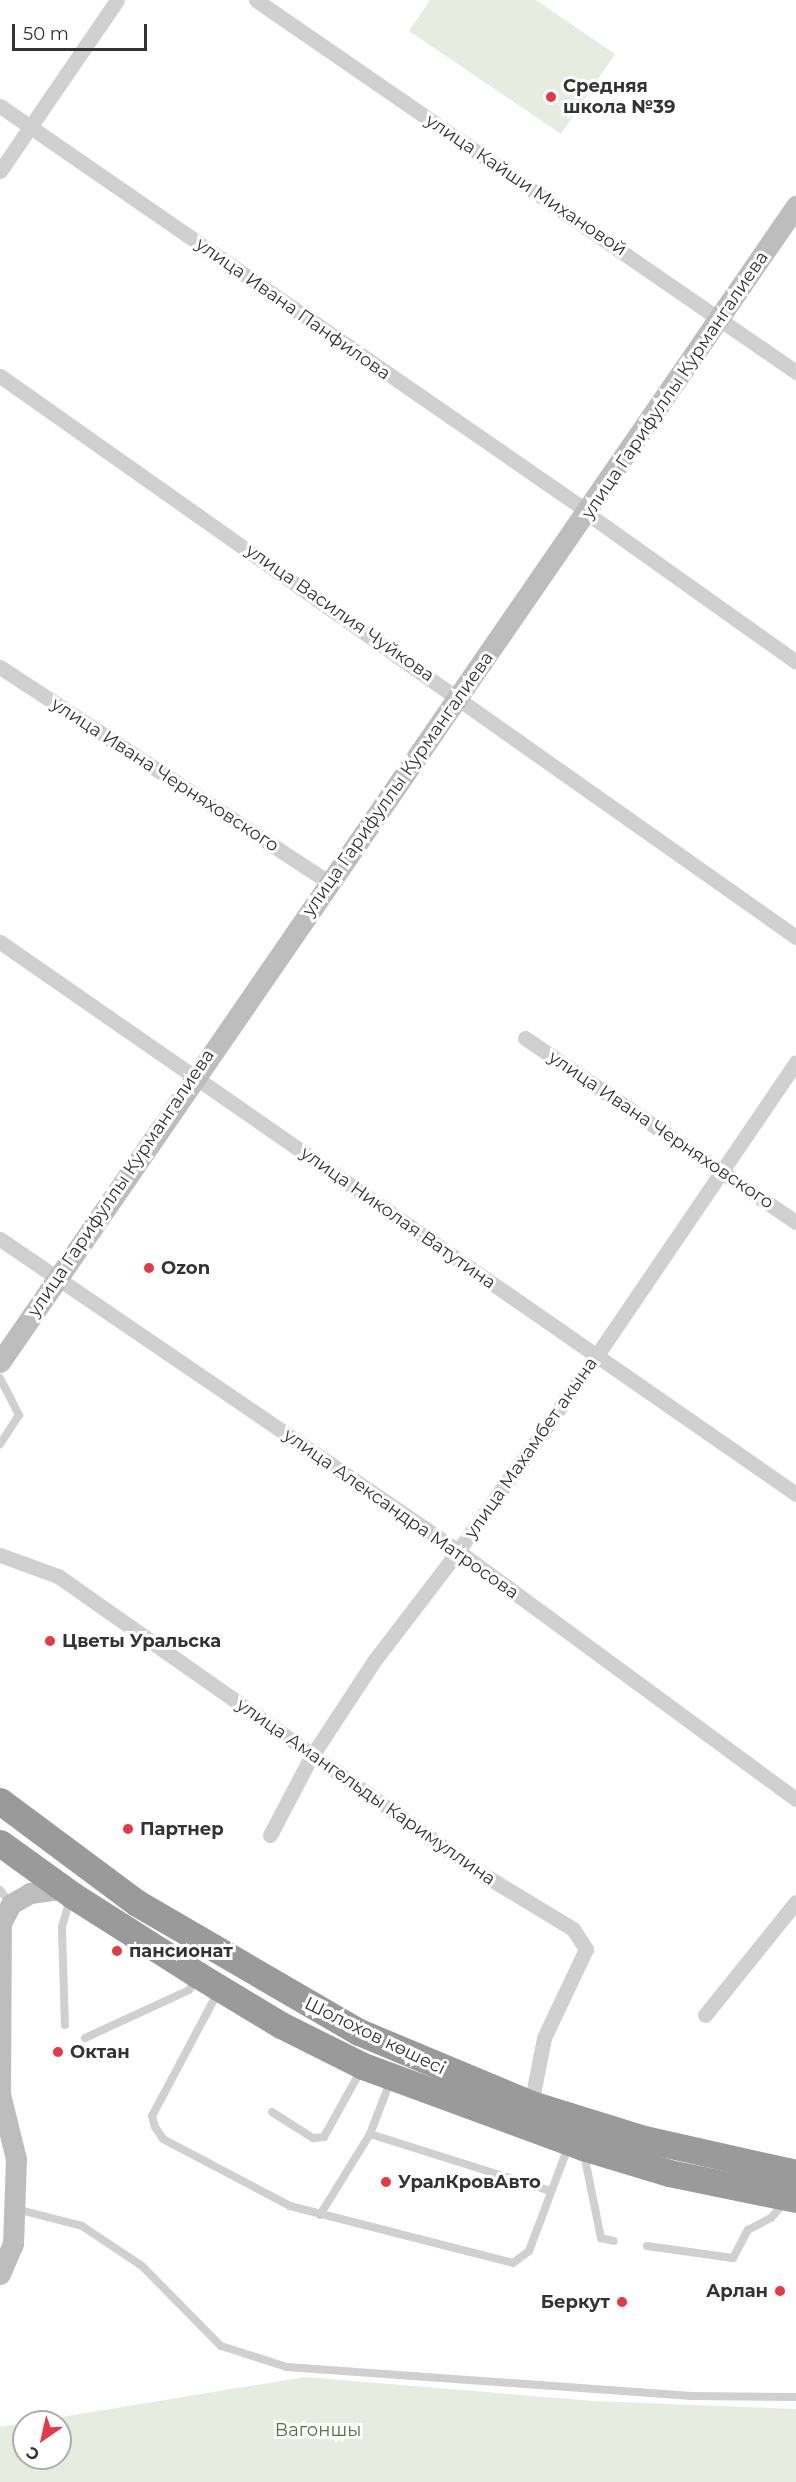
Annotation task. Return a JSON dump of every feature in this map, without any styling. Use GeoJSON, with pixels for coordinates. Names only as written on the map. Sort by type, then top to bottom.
{"type":"FeatureCollection","features":[{"type":"Feature","properties":{"kind":"highway","name":"Шолохов көшесі"},"geometry":{"type":"LineString","coordinates":[[0,1801],[137,1903],[248,1971],[359,2032],[531,2104],[644,2139],[793,2180]]}},
{"type":"Feature","properties":{"kind":"highway","name":"Шолохов көшесі"},"geometry":{"type":"LineString","coordinates":[[0,1843],[68,1892],[209,1982],[281,2025],[363,2066],[576,2145],[669,2173],[793,2180]]}},
{"type":"Feature","properties":{"kind":"street"},"geometry":{"type":"LineString","coordinates":[[0,171],[117,0]]}},
{"type":"Feature","properties":{"kind":"street","name":"улица Кайши Михановой"},"geometry":{"type":"LineString","coordinates":[[256,0],[796,372]]}},
{"type":"Feature","properties":{"kind":"street","name":"улица Ивана Панфилова"},"geometry":{"type":"LineString","coordinates":[[0,106],[587,512],[796,662]]}},
{"type":"Feature","properties":{"kind":"street","name":"улица Гарифуллы Курмангалиева"},"geometry":{"type":"LineString","coordinates":[[0,1362],[56,1276],[721,319],[796,207]]}},
{"type":"Feature","properties":{"kind":"street","name":"улица Василия Чуйкова"},"geometry":{"type":"LineString","coordinates":[[0,376],[458,695],[796,937]]}},
{"type":"Feature","properties":{"kind":"street","name":"улица Ивана Черняховского"},"geometry":{"type":"LineString","coordinates":[[0,667],[330,883]]}},
{"type":"Feature","properties":{"kind":"street","name":"улица Николая Ватутина"},"geometry":{"type":"LineString","coordinates":[[0,942],[796,1494]]}},
{"type":"Feature","properties":{"kind":"street","name":"улица Ивана Черняховского"},"geometry":{"type":"LineString","coordinates":[[525,1038],[796,1222]]}},
{"type":"Feature","properties":{"kind":"street","name":"улица Махамбет акына"},"geometry":{"type":"LineString","coordinates":[[270,1835],[311,1757],[374,1661],[458,1551],[597,1354],[796,1062]]}},
{"type":"Feature","properties":{"kind":"street","name":"улица Александра Матросова"},"geometry":{"type":"LineString","coordinates":[[0,1239],[458,1551],[796,1799]]}},
{"type":"Feature","properties":{"kind":"street","name":"улица Амангельды Каримуллина"},"geometry":{"type":"LineString","coordinates":[[0,1555],[58,1576],[311,1757],[479,1872],[573,1929],[586,1949],[544,2038],[531,2104]]}},
{"type":"Feature","properties":{"kind":"street"},"geometry":{"type":"LineString","coordinates":[[0,2274],[14,2244],[7,2210],[16,2159],[0,2094],[1,1923],[6,1897],[30,1893],[68,1892]]}},
{"type":"Feature","properties":{"kind":"street"},"geometry":{"type":"LineString","coordinates":[[705,2015],[796,1902]]}},
{"type":"Feature","properties":{"kind":"lane"},"geometry":{"type":"LineString","coordinates":[[0,1378],[19,1415],[0,1444]]}},
{"type":"Feature","properties":{"kind":"lane"},"geometry":{"type":"LineString","coordinates":[[65,2025],[62,1927],[68,1892]]}},
{"type":"Feature","properties":{"kind":"lane"},"geometry":{"type":"LineString","coordinates":[[85,2038],[209,1982]]}},
{"type":"Feature","properties":{"kind":"lane"},"geometry":{"type":"LineString","coordinates":[[209,1982],[152,2116],[155,2127],[163,2139],[290,2206],[513,2263],[529,2252],[551,2192],[576,2145]]}},
{"type":"Feature","properties":{"kind":"lane"},"geometry":{"type":"LineString","coordinates":[[272,2112],[313,2138],[324,2137],[363,2066]]}},
{"type":"Feature","properties":{"kind":"lane"},"geometry":{"type":"LineString","coordinates":[[320,2215],[369,2134],[392,2078]]}},
{"type":"Feature","properties":{"kind":"lane"},"geometry":{"type":"LineString","coordinates":[[369,2134],[551,2192]]}},
{"type":"Feature","properties":{"kind":"lane"},"geometry":{"type":"LineString","coordinates":[[576,2145],[602,2238],[614,2241]]}},
{"type":"Feature","properties":{"kind":"lane"},"geometry":{"type":"LineString","coordinates":[[647,2246],[733,2258],[748,2230],[771,2218],[793,2180]]}},
{"type":"Feature","properties":{"kind":"lane"},"geometry":{"type":"LineString","coordinates":[[7,2210],[81,2226],[142,2266],[221,2346],[287,2367],[692,2396],[796,2397]]}},
{"type":"Feature","properties":{"kind":"green space"},"geometry":{"type":"Polygon","coordinates":[[[430,0],[536,0],[615,54],[561,134],[409,31],[430,0]]]}},
{"type":"Feature","properties":{"kind":"green space","name":"Вагоншы"},"geometry":{"type":"Polygon","coordinates":[[[305,2377],[593,2401],[796,2409],[796,2482],[0,2482],[0,2427],[12,2425],[12,2470],[72,2470],[72,2415],[305,2377]]]}},
{"type":"Feature","properties":{"kind":"place","name":"Средняя школа №39"},"geometry":{"type":"Point","coordinates":[551,97]}},
{"type":"Feature","properties":{"kind":"place","name":"Ozon"},"geometry":{"type":"Point","coordinates":[149,1268]}},
{"type":"Feature","properties":{"kind":"place","name":"Цветы Уральска"},"geometry":{"type":"Point","coordinates":[50,1641]}},
{"type":"Feature","properties":{"kind":"place","name":"Партнер"},"geometry":{"type":"Point","coordinates":[128,1829]}},
{"type":"Feature","properties":{"kind":"place","name":"пансионат"},"geometry":{"type":"Point","coordinates":[117,1951]}},
{"type":"Feature","properties":{"kind":"place","name":"Октан"},"geometry":{"type":"Point","coordinates":[58,2052]}},
{"type":"Feature","properties":{"kind":"place","name":"УралКровАвто"},"geometry":{"type":"Point","coordinates":[386,2182]}},
{"type":"Feature","properties":{"kind":"place","name":"Арлан"},"geometry":{"type":"Point","coordinates":[780,2291]}},
{"type":"Feature","properties":{"kind":"place","name":"Беркут"},"geometry":{"type":"Point","coordinates":[622,2302]}}]}
